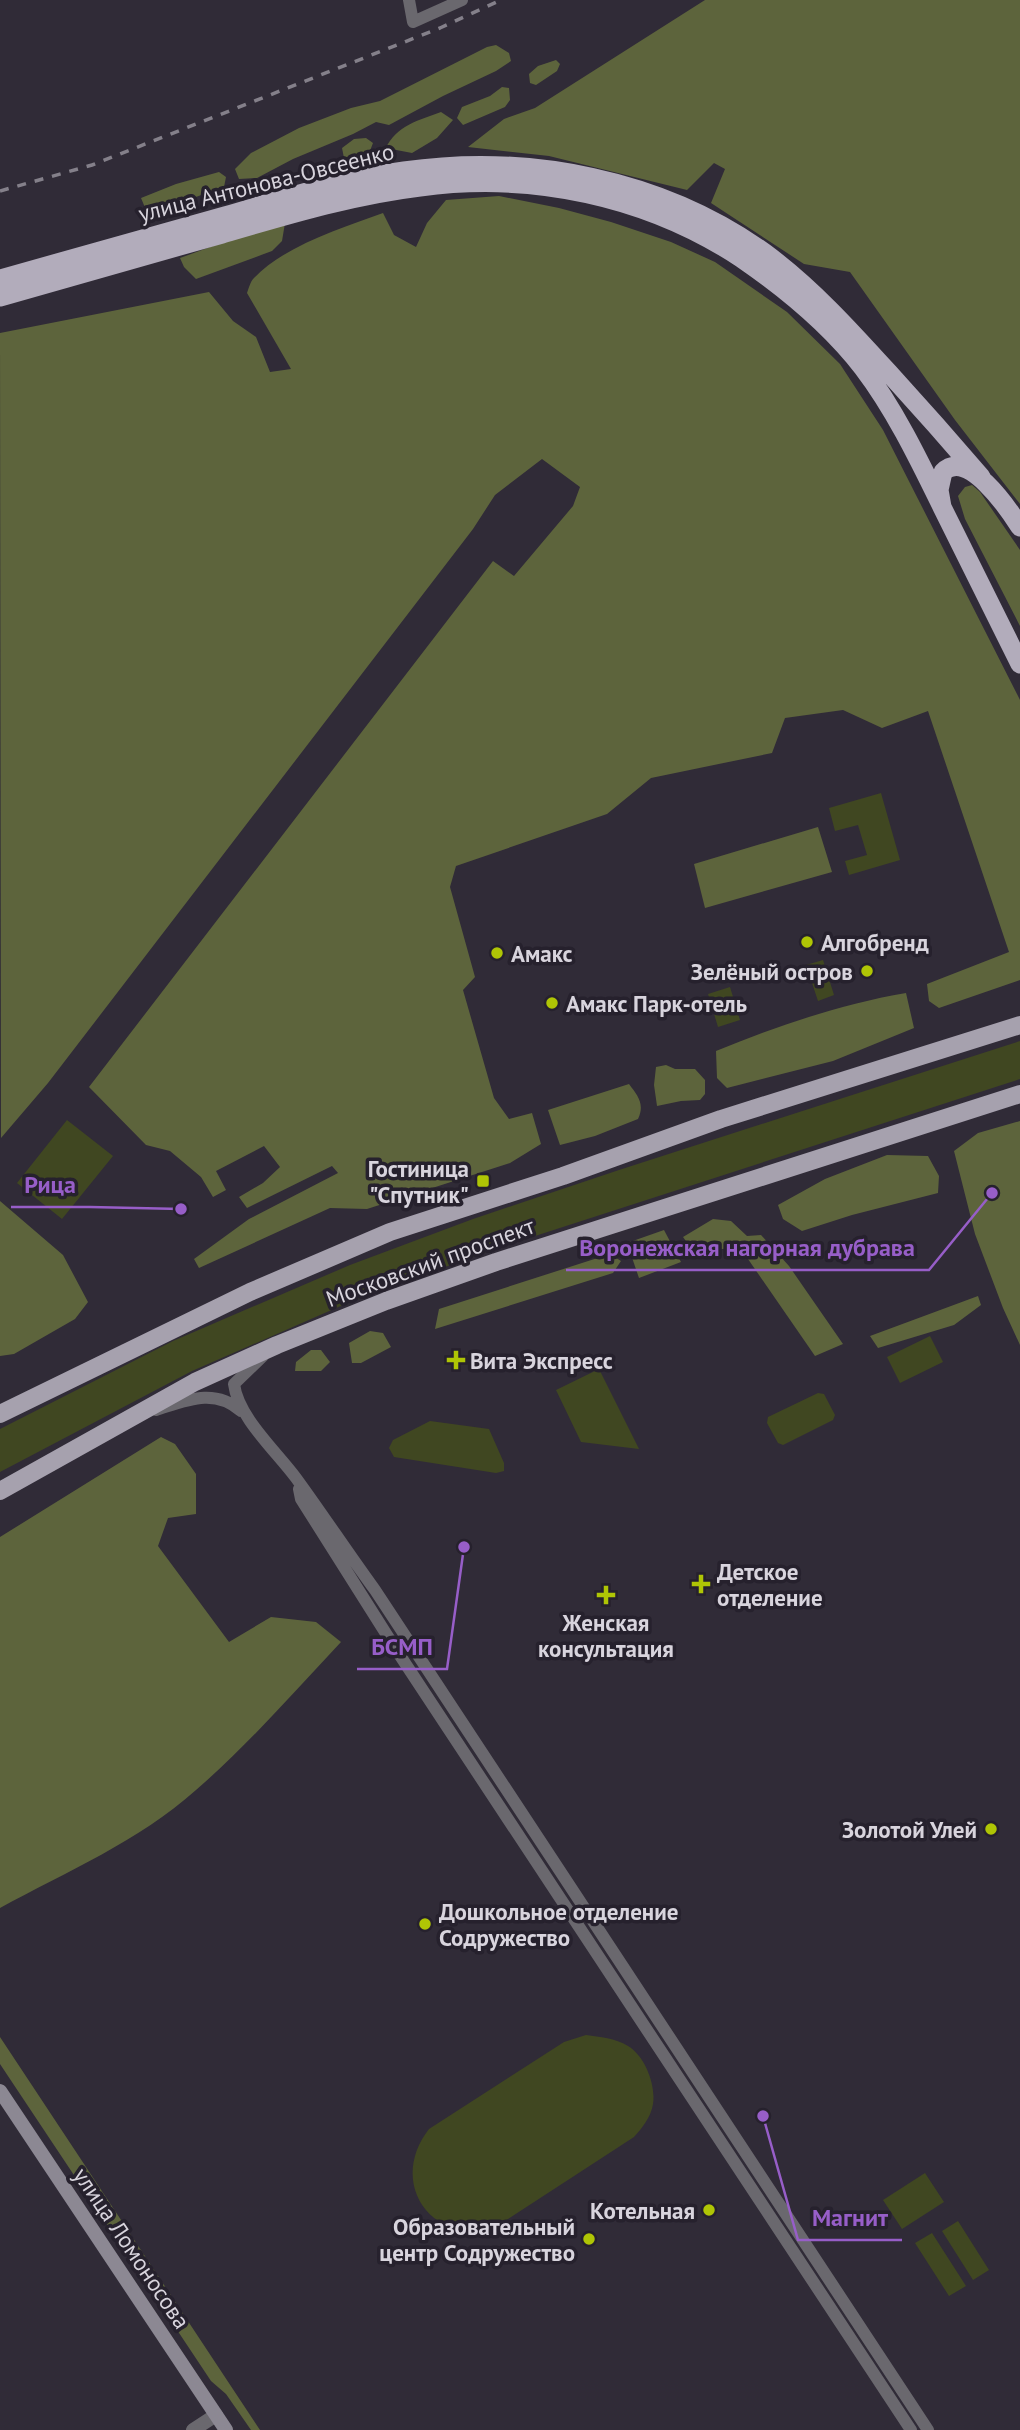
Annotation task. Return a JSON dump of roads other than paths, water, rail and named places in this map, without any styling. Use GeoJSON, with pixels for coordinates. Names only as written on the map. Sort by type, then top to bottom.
{"type":"FeatureCollection","features":[{"type":"Feature","properties":{"kind":"highway","name":"улица Антонова-Овсеенко"},"geometry":{"type":"LineString","coordinates":[[0,279],[294,197],[402,171],[506,165],[587,176],[625,185],[722,226],[764,253],[811,291],[850,329],[981,477],[1020,527]]}},
{"type":"Feature","properties":{"kind":"highway","name":"улица Антонова-Овсеенко"},"geometry":{"type":"LineString","coordinates":[[0,297],[298,212],[441,184],[506,183],[582,192],[651,212],[715,241],[752,266],[800,303],[841,342],[864,369],[889,407],[942,507],[1020,664]]}},
{"type":"Feature","properties":{"kind":"highway"},"geometry":{"type":"LineString","coordinates":[[942,507],[939,483],[947,468],[958,465],[981,477]]}},
{"type":"Feature","properties":{"kind":"main road","name":"Московский проспект"},"geometry":{"type":"LineString","coordinates":[[0,1414],[250,1292],[390,1232],[721,1119],[1020,1025]]}},
{"type":"Feature","properties":{"kind":"main road","name":"Московский проспект"},"geometry":{"type":"LineString","coordinates":[[0,1491],[195,1382],[386,1301],[496,1262],[1020,1094]]}},
{"type":"Feature","properties":{"kind":"main road","name":"улица Ломоносова"},"geometry":{"type":"LineString","coordinates":[[0,2091],[221,2425]]}},
{"type":"Feature","properties":{"kind":"street"},"geometry":{"type":"LineString","coordinates":[[409,0],[413,22],[462,0]]}},
{"type":"Feature","properties":{"kind":"street"},"geometry":{"type":"LineString","coordinates":[[277,1345],[243,1373],[234,1384],[236,1396],[249,1418],[296,1479],[374,1590],[928,2430]]}},
{"type":"Feature","properties":{"kind":"street"},"geometry":{"type":"LineString","coordinates":[[127,1420],[198,1397],[222,1399],[232,1403],[249,1418]]}},
{"type":"Feature","properties":{"kind":"street"},"geometry":{"type":"LineString","coordinates":[[296,1479],[300,1499],[369,1608],[911,2430]]}},
{"type":"Feature","properties":{"kind":"street"},"geometry":{"type":"LineString","coordinates":[[193,2430],[221,2425]]}},
{"type":"Feature","properties":{"kind":"railway"},"geometry":{"type":"LineString","coordinates":[[0,191],[92,165],[440,28],[501,0]]}},
{"type":"Feature","properties":{"kind":"place","name":"Алгобренд"},"geometry":{"type":"Point","coordinates":[807,942]}},
{"type":"Feature","properties":{"kind":"place","name":"Амакс"},"geometry":{"type":"Point","coordinates":[497,953]}},
{"type":"Feature","properties":{"kind":"place","name":"Зелёный остров"},"geometry":{"type":"Point","coordinates":[867,971]}},
{"type":"Feature","properties":{"kind":"place","name":"Амакс Парк-отель"},"geometry":{"type":"Point","coordinates":[552,1003]}},
{"type":"Feature","properties":{"kind":"place","name":"Гостиница \"Спутник\""},"geometry":{"type":"Point","coordinates":[483,1181]}},
{"type":"Feature","properties":{"kind":"place","name":"Воронежская нагорная дубрава"},"geometry":{"type":"Point","coordinates":[992,1193]}},
{"type":"Feature","properties":{"kind":"place","name":"Рица"},"geometry":{"type":"Point","coordinates":[181,1209]}},
{"type":"Feature","properties":{"kind":"place","name":"Вита Экспресс"},"geometry":{"type":"Point","coordinates":[456,1360]}},
{"type":"Feature","properties":{"kind":"place","name":"БСМП"},"geometry":{"type":"Point","coordinates":[464,1547]}},
{"type":"Feature","properties":{"kind":"place","name":"Детское отделение"},"geometry":{"type":"Point","coordinates":[701,1584]}},
{"type":"Feature","properties":{"kind":"place","name":"Женская консультация"},"geometry":{"type":"Point","coordinates":[606,1595]}},
{"type":"Feature","properties":{"kind":"place","name":"Золотой Улей"},"geometry":{"type":"Point","coordinates":[991,1829]}},
{"type":"Feature","properties":{"kind":"place","name":"Дошкольное отделение Содружество"},"geometry":{"type":"Point","coordinates":[425,1924]}},
{"type":"Feature","properties":{"kind":"place","name":"Магнит"},"geometry":{"type":"Point","coordinates":[763,2116]}},
{"type":"Feature","properties":{"kind":"place","name":"Котельная"},"geometry":{"type":"Point","coordinates":[709,2210]}},
{"type":"Feature","properties":{"kind":"place","name":"Образовательный центр Содружество"},"geometry":{"type":"Point","coordinates":[589,2239]}}]}
